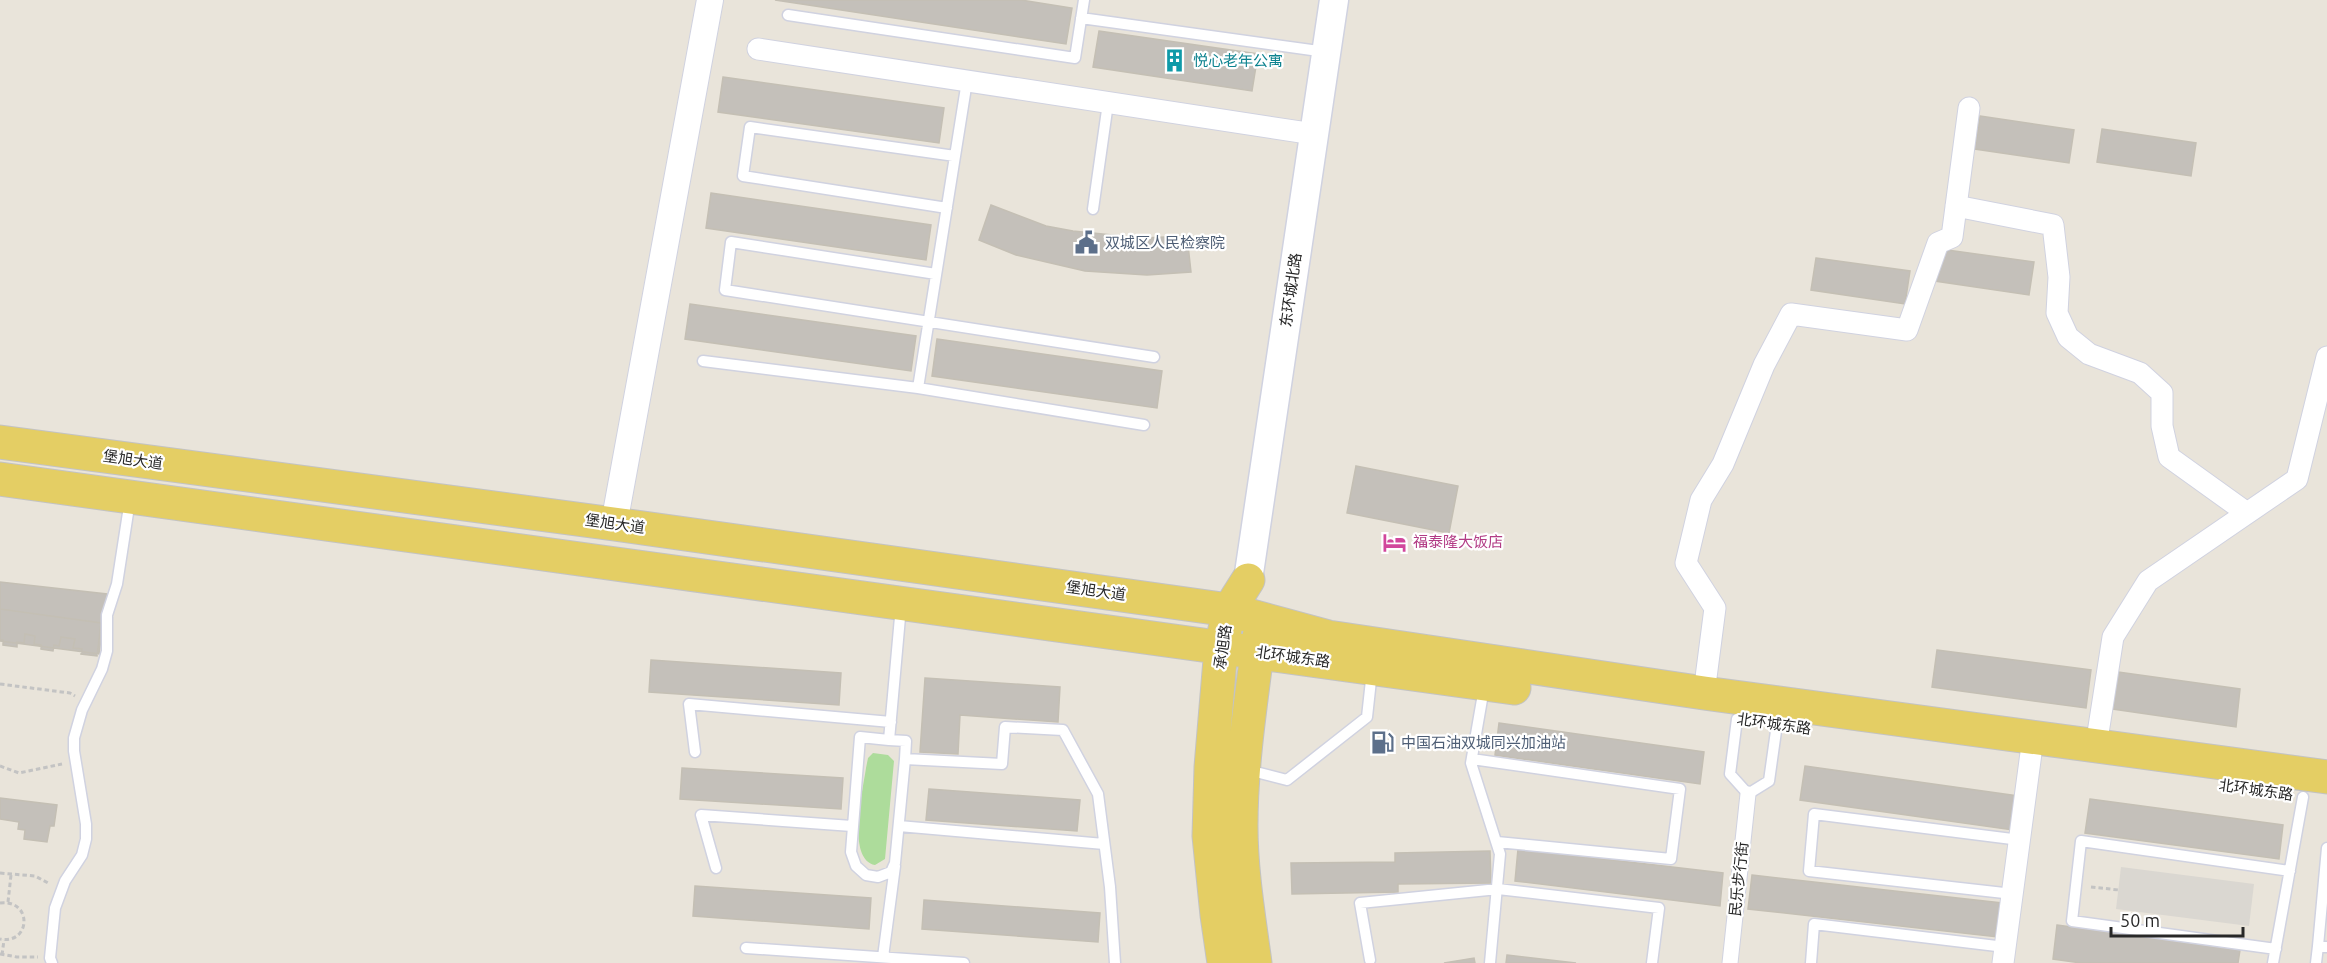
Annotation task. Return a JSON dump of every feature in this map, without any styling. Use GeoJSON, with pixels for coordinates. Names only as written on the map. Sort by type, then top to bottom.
{"type":"FeatureCollection","features":[{"type":"Feature","properties":{"kind":"main road","name":"东环城北路"},"geometry":{"type":"LineString","coordinates":[[1248,580],[1334,0]]}},
{"type":"Feature","properties":{"kind":"main road","name":"堡旭大道"},"geometry":{"type":"LineString","coordinates":[[0,442],[614,524],[1229,610]]}},
{"type":"Feature","properties":{"kind":"main road"},"geometry":{"type":"LineString","coordinates":[[0,479],[1221,648]]}},
{"type":"Feature","properties":{"kind":"main road","name":"承旭路"},"geometry":{"type":"LineString","coordinates":[[1224,963],[1209,836],[1210,766],[1221,648],[1229,610],[1248,580]]}},
{"type":"Feature","properties":{"kind":"main road"},"geometry":{"type":"LineString","coordinates":[[1248,580],[1261,619],[1244,769],[1241,829],[1243,872],[1255,963]]}},
{"type":"Feature","properties":{"kind":"main road","name":"北环城东路"},"geometry":{"type":"LineString","coordinates":[[1229,610],[1328,637],[1487,672],[1737,719],[2032,748],[2096,746],[2319,791]]}},
{"type":"Feature","properties":{"kind":"main road","name":"北环城东路"},"geometry":{"type":"LineString","coordinates":[[1221,648],[1372,668],[1487,672],[1704,693],[2032,748],[2319,791]]}},
{"type":"Feature","properties":{"kind":"street"},"geometry":{"type":"LineString","coordinates":[[614,524],[710,0]]}},
{"type":"Feature","properties":{"kind":"street"},"geometry":{"type":"LineString","coordinates":[[758,49],[1314,134]]}},
{"type":"Feature","properties":{"kind":"street"},"geometry":{"type":"LineString","coordinates":[[1704,693],[1715,608],[1686,563],[1701,500],[1723,464],[1764,365],[1791,314],[1907,330],[1938,243],[1952,237],[1969,108]]}},
{"type":"Feature","properties":{"kind":"street"},"geometry":{"type":"LineString","coordinates":[[1956,206],[2053,225],[2059,277],[2057,313],[2068,337],[2090,354],[2140,373],[2162,393],[2162,426],[2169,457],[2247,513]]}},
{"type":"Feature","properties":{"kind":"street"},"geometry":{"type":"LineString","coordinates":[[2096,746],[2112,637],[2148,581],[2297,479],[2327,357]]}},
{"type":"Feature","properties":{"kind":"street"},"geometry":{"type":"LineString","coordinates":[[2004,955],[2032,748]]}},
{"type":"Feature","properties":{"kind":"street","name":"民乐步行街"},"geometry":{"type":"LineString","coordinates":[[1730,963],[1748,794]]}},
{"type":"Feature","properties":{"kind":"lane"},"geometry":{"type":"LineString","coordinates":[[788,15],[1075,58],[1084,0]]}},
{"type":"Feature","properties":{"kind":"lane"},"geometry":{"type":"LineString","coordinates":[[1082,18],[1327,52]]}},
{"type":"Feature","properties":{"kind":"lane"},"geometry":{"type":"LineString","coordinates":[[918,388],[967,81]]}},
{"type":"Feature","properties":{"kind":"lane"},"geometry":{"type":"LineString","coordinates":[[1093,209],[1108,103]]}},
{"type":"Feature","properties":{"kind":"lane"},"geometry":{"type":"LineString","coordinates":[[947,208],[743,176],[750,127],[955,156]]}},
{"type":"Feature","properties":{"kind":"lane"},"geometry":{"type":"LineString","coordinates":[[936,274],[731,242],[725,290],[1154,357]]}},
{"type":"Feature","properties":{"kind":"lane"},"geometry":{"type":"LineString","coordinates":[[703,361],[918,388],[1144,425]]}},
{"type":"Feature","properties":{"kind":"lane"},"geometry":{"type":"LineString","coordinates":[[52,963],[50,951],[55,908],[64,881],[82,855],[86,839],[74,738],[85,703],[102,669],[107,651],[106,615],[117,584],[131,497]]}},
{"type":"Feature","properties":{"kind":"lane"},"geometry":{"type":"LineString","coordinates":[[889,740],[901,603]]}},
{"type":"Feature","properties":{"kind":"lane"},"geometry":{"type":"LineString","coordinates":[[1244,769],[1287,780],[1367,717],[1372,668]]}},
{"type":"Feature","properties":{"kind":"lane"},"geometry":{"type":"LineString","coordinates":[[1487,672],[1472,759],[1474,775],[1500,854],[1490,963]]}},
{"type":"Feature","properties":{"kind":"lane"},"geometry":{"type":"LineString","coordinates":[[695,752],[689,704],[891,722]]}},
{"type":"Feature","properties":{"kind":"lane"},"geometry":{"type":"LineString","coordinates":[[1737,719],[1730,774],[1748,794],[1769,781],[1777,724]]}},
{"type":"Feature","properties":{"kind":"lane"},"geometry":{"type":"LineString","coordinates":[[905,759],[1002,764],[1005,727],[1062,730],[1098,794],[1110,887],[1115,963]]}},
{"type":"Feature","properties":{"kind":"lane"},"geometry":{"type":"LineString","coordinates":[[883,957],[895,863],[906,741],[860,737],[850,852],[856,866],[866,875],[878,877],[891,872],[895,863]]}},
{"type":"Feature","properties":{"kind":"lane"},"geometry":{"type":"LineString","coordinates":[[1472,759],[1680,789],[1671,859],[1497,842]]}},
{"type":"Feature","properties":{"kind":"lane"},"geometry":{"type":"LineString","coordinates":[[2273,963],[2290,871],[2319,791]]}},
{"type":"Feature","properties":{"kind":"lane"},"geometry":{"type":"LineString","coordinates":[[2013,894],[1809,871],[1814,814],[2020,840]]}},
{"type":"Feature","properties":{"kind":"lane"},"geometry":{"type":"LineString","coordinates":[[716,868],[701,815],[852,826]]}},
{"type":"Feature","properties":{"kind":"lane"},"geometry":{"type":"LineString","coordinates":[[898,826],[1104,844]]}},
{"type":"Feature","properties":{"kind":"lane"},"geometry":{"type":"LineString","coordinates":[[2276,949],[2072,921],[2081,841],[2290,871]]}},
{"type":"Feature","properties":{"kind":"lane"},"geometry":{"type":"LineString","coordinates":[[2316,963],[2322,946],[2327,848]]}},
{"type":"Feature","properties":{"kind":"lane"},"geometry":{"type":"LineString","coordinates":[[1370,960],[1360,903],[1498,890],[1659,908],[1652,963]]}},
{"type":"Feature","properties":{"kind":"lane"},"geometry":{"type":"LineString","coordinates":[[1811,963],[1814,924],[2004,955]]}},
{"type":"Feature","properties":{"kind":"lane"},"geometry":{"type":"LineString","coordinates":[[746,948],[964,963]]}},
{"type":"Feature","properties":{"kind":"path"},"geometry":{"type":"LineString","coordinates":[[0,684],[70,693],[85,703]]}},
{"type":"Feature","properties":{"kind":"path"},"geometry":{"type":"LineString","coordinates":[[0,766],[19,772],[66,764],[77,770]]}},
{"type":"Feature","properties":{"kind":"path"},"geometry":{"type":"LineString","coordinates":[[0,873],[35,876],[47,881],[60,894]]}},
{"type":"Feature","properties":{"kind":"path"},"geometry":{"type":"LineString","coordinates":[[8,902],[11,875]]}},
{"type":"Feature","properties":{"kind":"path"},"geometry":{"type":"LineString","coordinates":[[2076,885],[2119,890]]}},
{"type":"Feature","properties":{"kind":"path"},"geometry":{"type":"LineString","coordinates":[[0,903],[8,902],[19,908],[24,920],[21,932],[16,937],[2,939],[1,955],[38,957],[50,951]]}},
{"type":"Feature","properties":{"kind":"green space"},"geometry":{"type":"Polygon","coordinates":[[[873,753],[888,755],[894,761],[885,859],[875,865],[866,860],[861,850],[858,822],[868,758],[873,753]]]}},
{"type":"Feature","properties":{"kind":"shaded area"},"geometry":{"type":"Polygon","coordinates":[[[2121,867],[2254,884],[2249,926],[2116,909],[2121,867]]]}},
{"type":"Feature","properties":{"kind":"building"},"geometry":{"type":"Polygon","coordinates":[[[775,0],[1021,0],[1072,8],[1066,44],[775,0]]]}},
{"type":"Feature","properties":{"kind":"building","name":"悦心老年公寓"},"geometry":{"type":"Polygon","coordinates":[[[1099,31],[1258,54],[1252,91],[1093,67],[1099,31]]]}},
{"type":"Feature","properties":{"kind":"building"},"geometry":{"type":"Polygon","coordinates":[[[723,77],[944,108],[939,143],[718,112],[723,77]]]}},
{"type":"Feature","properties":{"kind":"building"},"geometry":{"type":"Polygon","coordinates":[[[1980,116],[2074,130],[2069,163],[1975,149],[1980,116]]]}},
{"type":"Feature","properties":{"kind":"building"},"geometry":{"type":"Polygon","coordinates":[[[2102,129],[2196,143],[2191,176],[2097,162],[2102,129]]]}},
{"type":"Feature","properties":{"kind":"building"},"geometry":{"type":"Polygon","coordinates":[[[711,193],[931,225],[926,260],[706,228],[711,193]]]}},
{"type":"Feature","properties":{"kind":"building","name":"双城区人民检察院"},"geometry":{"type":"Polygon","coordinates":[[[991,205],[1046,226],[1073,231],[1142,238],[1187,236],[1191,272],[1147,275],[1085,271],[1016,255],[979,240],[991,205]]]}},
{"type":"Feature","properties":{"kind":"building"},"geometry":{"type":"Polygon","coordinates":[[[1940,249],[2034,262],[2029,295],[1935,281],[1940,249]]]}},
{"type":"Feature","properties":{"kind":"building"},"geometry":{"type":"Polygon","coordinates":[[[1816,258],[1910,271],[1905,304],[1811,290],[1816,258]]]}},
{"type":"Feature","properties":{"kind":"building"},"geometry":{"type":"Polygon","coordinates":[[[690,304],[916,336],[911,371],[685,339],[690,304]]]}},
{"type":"Feature","properties":{"kind":"building"},"geometry":{"type":"Polygon","coordinates":[[[937,339],[1162,371],[1157,408],[932,376],[937,339]]]}},
{"type":"Feature","properties":{"kind":"building"},"geometry":{"type":"Polygon","coordinates":[[[1356,466],[1458,486],[1449,533],[1347,513],[1356,466]]]}},
{"type":"Feature","properties":{"kind":"building"},"geometry":{"type":"Polygon","coordinates":[[[0,582],[107,594],[99,654],[0,641],[0,582]]]}},
{"type":"Feature","properties":{"kind":"building"},"geometry":{"type":"Polygon","coordinates":[[[0,609],[101,623],[97,656],[81,654],[82,649],[73,648],[75,639],[61,637],[59,646],[54,645],[53,651],[41,649],[41,645],[34,644],[35,636],[25,634],[24,643],[17,642],[17,647],[3,645],[3,640],[0,640],[0,609]]]}},
{"type":"Feature","properties":{"kind":"building"},"geometry":{"type":"Polygon","coordinates":[[[1937,650],[2091,670],[2086,708],[1932,687],[1937,650]]]}},
{"type":"Feature","properties":{"kind":"building"},"geometry":{"type":"Polygon","coordinates":[[[651,660],[841,673],[839,705],[649,692],[651,660]]]}},
{"type":"Feature","properties":{"kind":"building"},"geometry":{"type":"Polygon","coordinates":[[[2118,672],[2240,689],[2236,727],[2113,709],[2118,672]]]}},
{"type":"Feature","properties":{"kind":"building"},"geometry":{"type":"Polygon","coordinates":[[[925,678],[1060,687],[1058,722],[960,715],[958,754],[920,752],[925,678]]]}},
{"type":"Feature","properties":{"kind":"building"},"geometry":{"type":"Polygon","coordinates":[[[1499,723],[1704,752],[1700,784],[1495,755],[1499,723]]]}},
{"type":"Feature","properties":{"kind":"building"},"geometry":{"type":"Polygon","coordinates":[[[1805,766],[2018,796],[2013,830],[1800,800],[1805,766]]]}},
{"type":"Feature","properties":{"kind":"building"},"geometry":{"type":"Polygon","coordinates":[[[682,768],[843,778],[841,809],[680,799],[682,768]]]}},
{"type":"Feature","properties":{"kind":"building"},"geometry":{"type":"Polygon","coordinates":[[[929,789],[1080,800],[1077,831],[926,820],[929,789]]]}},
{"type":"Feature","properties":{"kind":"building"},"geometry":{"type":"Polygon","coordinates":[[[0,798],[57,805],[54,826],[50,826],[47,842],[24,839],[25,830],[18,829],[19,822],[0,819],[0,798]]]}},
{"type":"Feature","properties":{"kind":"building"},"geometry":{"type":"Polygon","coordinates":[[[2090,799],[2283,825],[2279,859],[2085,833],[2090,799]]]}},
{"type":"Feature","properties":{"kind":"building"},"geometry":{"type":"Polygon","coordinates":[[[1518,849],[1723,873],[1720,906],[1515,881],[1518,849]]]}},
{"type":"Feature","properties":{"kind":"building"},"geometry":{"type":"Polygon","coordinates":[[[1490,851],[1491,883],[1398,884],[1398,892],[1292,894],[1291,863],[1395,862],[1395,853],[1490,851]]]}},
{"type":"Feature","properties":{"kind":"building"},"geometry":{"type":"Polygon","coordinates":[[[1752,875],[2002,903],[1998,937],[1748,909],[1752,875]]]}},
{"type":"Feature","properties":{"kind":"building"},"geometry":{"type":"Polygon","coordinates":[[[695,886],[871,898],[869,929],[693,916],[695,886]]]}},
{"type":"Feature","properties":{"kind":"building"},"geometry":{"type":"Polygon","coordinates":[[[924,900],[1100,913],[1098,942],[922,929],[924,900]]]}},
{"type":"Feature","properties":{"kind":"building"},"geometry":{"type":"Polygon","coordinates":[[[2057,925],[2240,950],[2238,963],[2081,963],[2053,959],[2057,925]]]}},
{"type":"Feature","properties":{"kind":"building"},"geometry":{"type":"Polygon","coordinates":[[[1507,955],[1576,963],[1506,963],[1507,955]]]}},
{"type":"Feature","properties":{"kind":"building"},"geometry":{"type":"Polygon","coordinates":[[[1474,958],[1475,963],[1444,963],[1474,958]]]}},
{"type":"Feature","properties":{"kind":"place","name":"悦心老年公寓"},"geometry":{"type":"Point","coordinates":[1175,61]}},
{"type":"Feature","properties":{"kind":"place","name":"双城区人民检察院"},"geometry":{"type":"Point","coordinates":[1087,243]}},
{"type":"Feature","properties":{"kind":"place","name":"福泰隆大饭店"},"geometry":{"type":"Point","coordinates":[1395,542]}},
{"type":"Feature","properties":{"kind":"place","name":"中国石油双城同兴加油站"},"geometry":{"type":"Point","coordinates":[1383,743]}}]}
